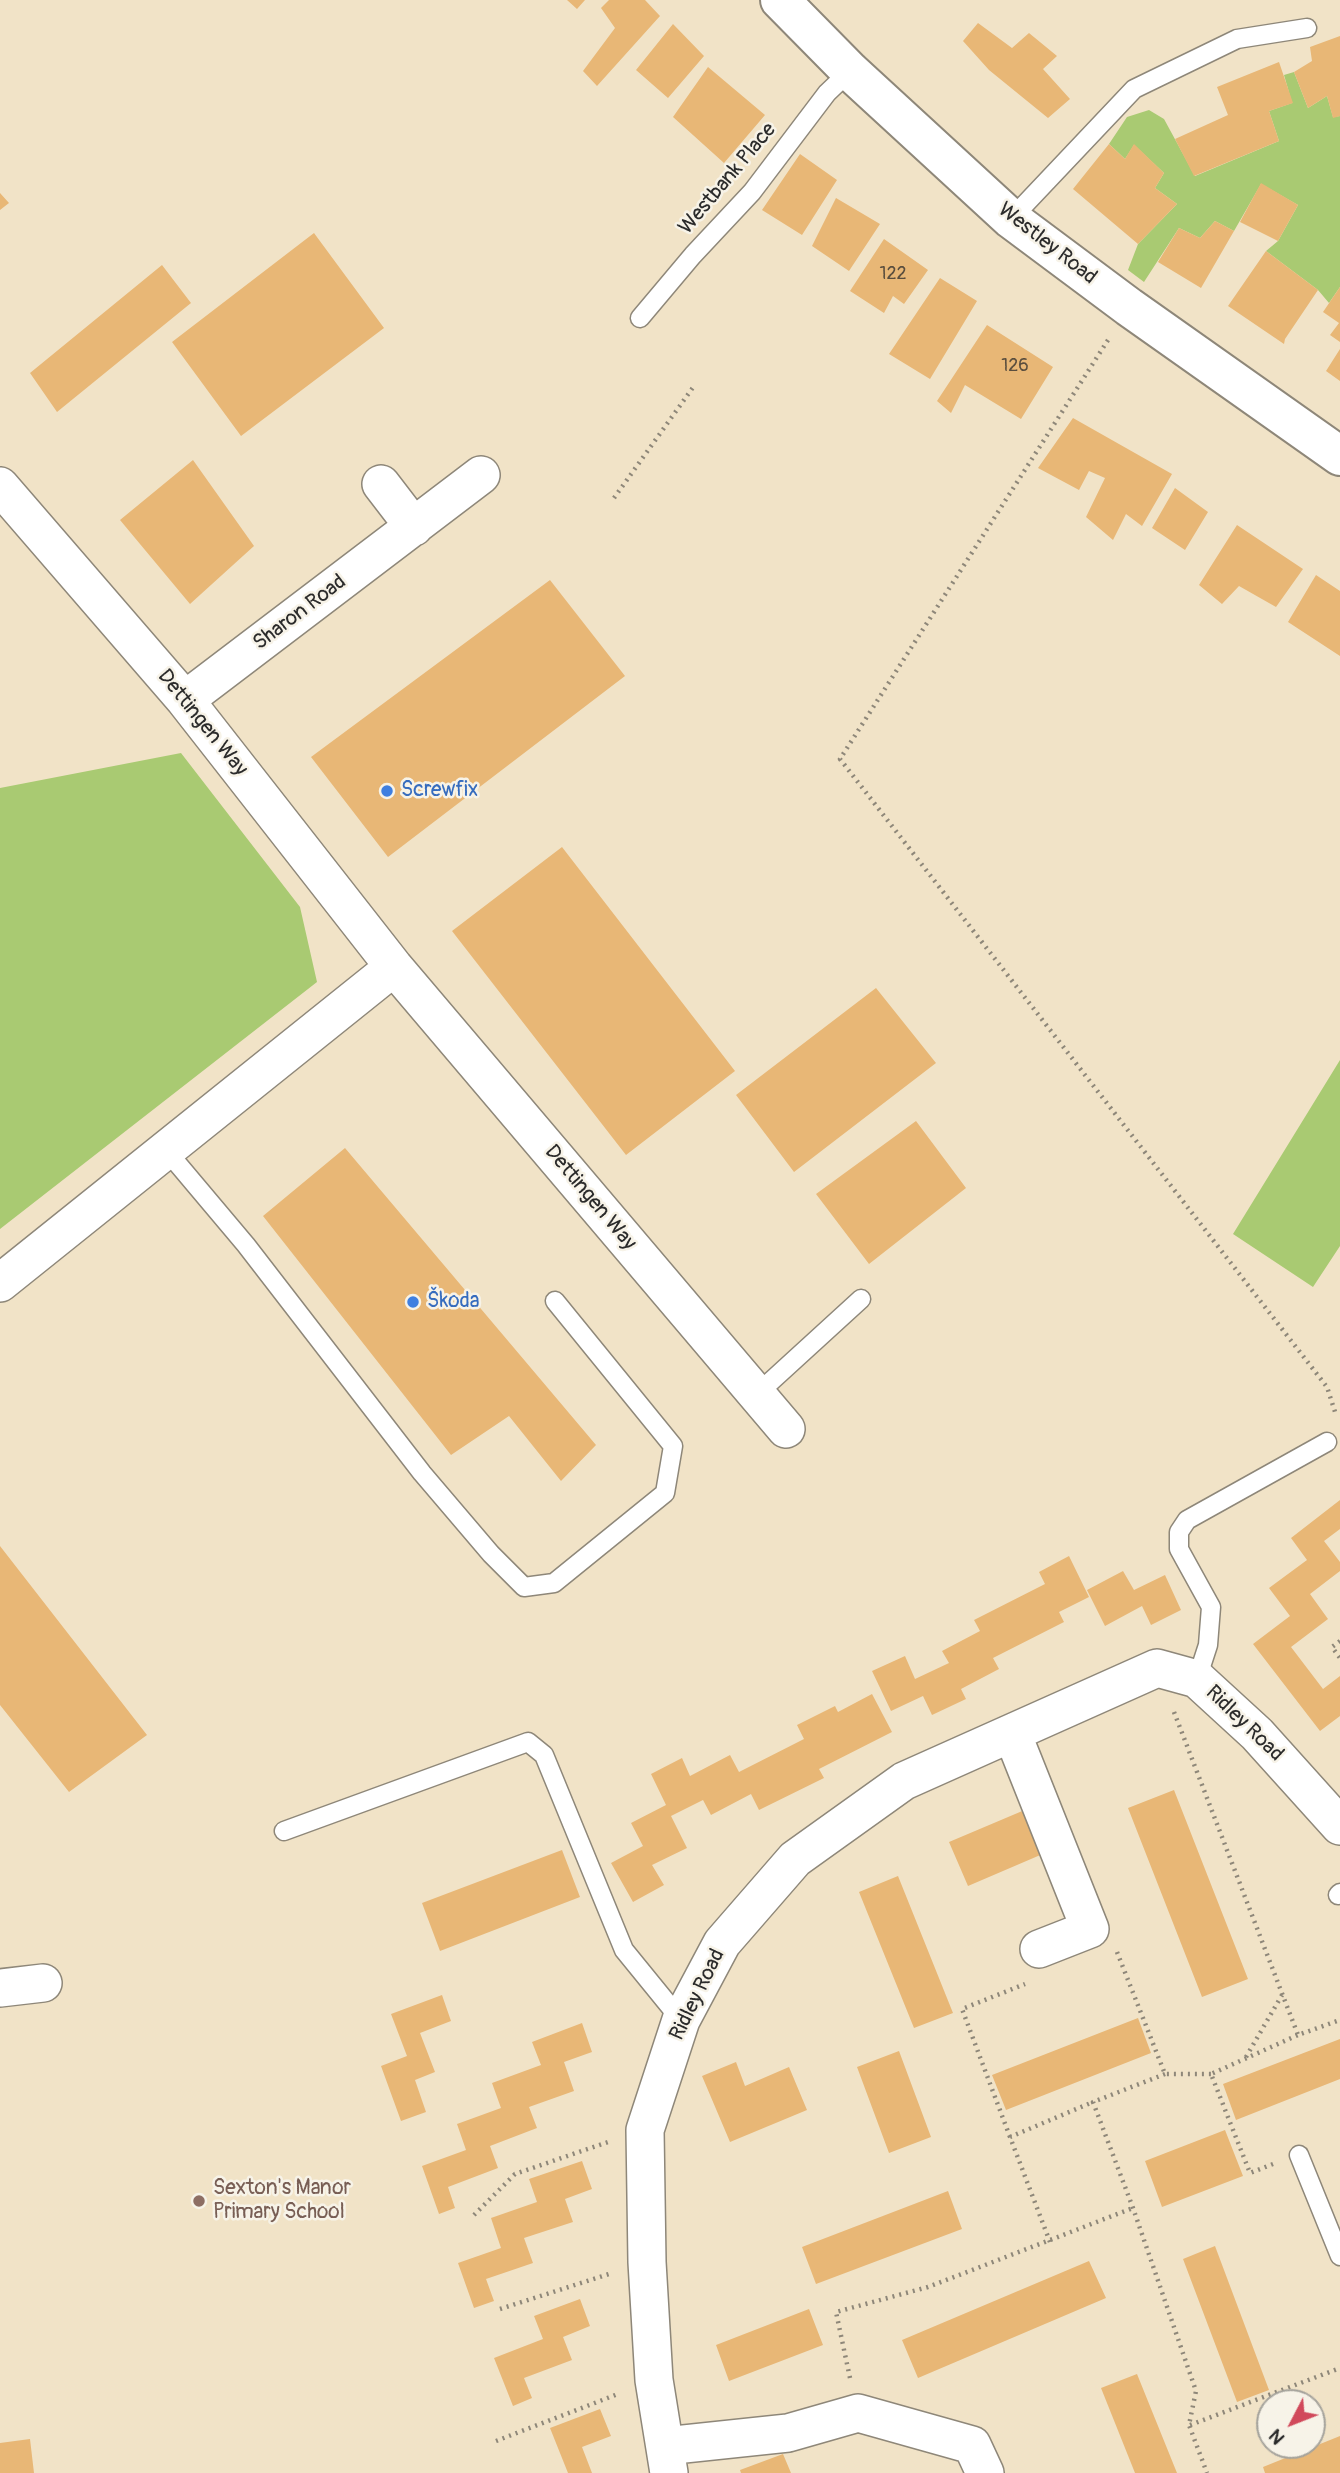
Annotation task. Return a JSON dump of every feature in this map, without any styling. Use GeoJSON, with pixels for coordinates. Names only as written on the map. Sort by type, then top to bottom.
{"type":"FeatureCollection","features":[{"type":"Feature","properties":{"kind":"street","name":"Westley Road"},"geometry":{"type":"LineString","coordinates":[[780,0],[850,71],[1012,219],[1129,307],[1340,456]]}},
{"type":"Feature","properties":{"kind":"street","name":"Sharon Road"},"geometry":{"type":"LineString","coordinates":[[186,700],[481,475]]}},
{"type":"Feature","properties":{"kind":"street"},"geometry":{"type":"LineString","coordinates":[[380,484],[414,527]]}},
{"type":"Feature","properties":{"kind":"street","name":"Dettingen Way"},"geometry":{"type":"LineString","coordinates":[[0,486],[186,700],[394,967],[786,1429]]}},
{"type":"Feature","properties":{"kind":"street"},"geometry":{"type":"LineString","coordinates":[[0,1283],[394,967]]}},
{"type":"Feature","properties":{"kind":"street","name":"Ridley Road"},"geometry":{"type":"LineString","coordinates":[[858,2413],[788,2433],[667,2459],[654,2380],[646,2262],[645,2130],[681,2020],[722,1943],[795,1859],[904,1781],[1157,1668],[1197,1679],[1257,1734],[1340,1826]]}},
{"type":"Feature","properties":{"kind":"street"},"geometry":{"type":"LineString","coordinates":[[1012,1732],[1090,1929],[1039,1949]]}},
{"type":"Feature","properties":{"kind":"street"},"geometry":{"type":"LineString","coordinates":[[0,1988],[43,1983]]}},
{"type":"Feature","properties":{"kind":"street"},"geometry":{"type":"LineString","coordinates":[[858,2413],[972,2445],[985,2473]]}},
{"type":"Feature","properties":{"kind":"lane"},"geometry":{"type":"LineString","coordinates":[[1012,219],[1134,89],[1237,39],[1307,28]]}},
{"type":"Feature","properties":{"kind":"lane","name":"Westbank Place"},"geometry":{"type":"LineString","coordinates":[[640,318],[752,192],[827,93],[850,71]]}},
{"type":"Feature","properties":{"kind":"lane"},"geometry":{"type":"LineString","coordinates":[[166,1150],[246,1245],[422,1473],[491,1554],[524,1587],[554,1583],[665,1493],[673,1446],[555,1301]]}},
{"type":"Feature","properties":{"kind":"lane"},"geometry":{"type":"LineString","coordinates":[[757,1394],[861,1299]]}},
{"type":"Feature","properties":{"kind":"lane"},"geometry":{"type":"LineString","coordinates":[[1197,1679],[1208,1645],[1211,1607],[1180,1549],[1179,1532],[1187,1520],[1327,1442]]}},
{"type":"Feature","properties":{"kind":"lane"},"geometry":{"type":"LineString","coordinates":[[284,1832],[528,1742],[544,1755],[624,1950],[681,2020]]}},
{"type":"Feature","properties":{"kind":"lane"},"geometry":{"type":"LineString","coordinates":[[1299,2155],[1340,2256]]}},
{"type":"Feature","properties":{"kind":"path"},"geometry":{"type":"LineString","coordinates":[[1129,307],[840,760],[1327,1387],[1336,1414],[1327,1442]]}},
{"type":"Feature","properties":{"kind":"path"},"geometry":{"type":"LineString","coordinates":[[614,498],[694,386]]}},
{"type":"Feature","properties":{"kind":"path"},"geometry":{"type":"LineString","coordinates":[[1340,1642],[1332,1647],[1340,1658]]}},
{"type":"Feature","properties":{"kind":"path"},"geometry":{"type":"LineString","coordinates":[[1157,1668],[1298,2035]]}},
{"type":"Feature","properties":{"kind":"path"},"geometry":{"type":"LineString","coordinates":[[1090,1929],[1118,1953],[1165,2074]]}},
{"type":"Feature","properties":{"kind":"path"},"geometry":{"type":"LineString","coordinates":[[1039,1949],[1046,1976],[962,2010],[1050,2242]]}},
{"type":"Feature","properties":{"kind":"path"},"geometry":{"type":"LineString","coordinates":[[1245,2059],[1282,1994]]}},
{"type":"Feature","properties":{"kind":"path"},"geometry":{"type":"LineString","coordinates":[[1010,2137],[1165,2074],[1211,2074],[1298,2035],[1340,2020]]}},
{"type":"Feature","properties":{"kind":"path"},"geometry":{"type":"LineString","coordinates":[[1211,2074],[1250,2173],[1299,2155]]}},
{"type":"Feature","properties":{"kind":"path"},"geometry":{"type":"LineString","coordinates":[[1093,2102],[1196,2391],[1189,2426],[1207,2473]]}},
{"type":"Feature","properties":{"kind":"path"},"geometry":{"type":"LineString","coordinates":[[474,2215],[514,2174],[645,2130]]}},
{"type":"Feature","properties":{"kind":"path"},"geometry":{"type":"LineString","coordinates":[[858,2413],[836,2312],[928,2287],[1133,2208]]}},
{"type":"Feature","properties":{"kind":"path"},"geometry":{"type":"LineString","coordinates":[[500,2309],[646,2262]]}},
{"type":"Feature","properties":{"kind":"path"},"geometry":{"type":"LineString","coordinates":[[1189,2426],[1340,2368]]}},
{"type":"Feature","properties":{"kind":"path"},"geometry":{"type":"LineString","coordinates":[[496,2441],[654,2380]]}},
{"type":"Feature","properties":{"kind":"green space"},"geometry":{"type":"Polygon","coordinates":[[[1294,72],[1308,108],[1327,96],[1333,117],[1340,116],[1340,287],[1329,303],[1318,290],[1266,251],[1278,241],[1298,205],[1261,184],[1234,231],[1215,221],[1200,238],[1179,228],[1144,282],[1128,270],[1138,244],[1177,204],[1155,188],[1164,173],[1134,145],[1125,159],[1109,144],[1127,117],[1149,110],[1164,119],[1195,176],[1279,141],[1269,111],[1292,103],[1284,75],[1294,72]]]}},
{"type":"Feature","properties":{"kind":"green space"},"geometry":{"type":"Polygon","coordinates":[[[181,753],[300,907],[317,982],[0,1229],[0,788],[181,753]]]}},
{"type":"Feature","properties":{"kind":"green space"},"geometry":{"type":"Polygon","coordinates":[[[1340,1060],[1340,1246],[1313,1287],[1233,1234],[1340,1060]]]}},
{"type":"Feature","properties":{"kind":"building"},"geometry":{"type":"Polygon","coordinates":[[[567,0],[585,0],[577,9],[567,0]]]}},
{"type":"Feature","properties":{"kind":"building"},"geometry":{"type":"Polygon","coordinates":[[[609,0],[645,0],[660,16],[597,86],[583,71],[615,28],[601,8],[609,0]]]}},
{"type":"Feature","properties":{"kind":"building"},"geometry":{"type":"Polygon","coordinates":[[[978,23],[1012,48],[1029,33],[1057,56],[1043,69],[1070,99],[1048,118],[989,70],[963,41],[978,23]]]}},
{"type":"Feature","properties":{"kind":"building"},"geometry":{"type":"Polygon","coordinates":[[[673,24],[704,56],[668,98],[636,70],[673,24]]]}},
{"type":"Feature","properties":{"kind":"building"},"geometry":{"type":"Polygon","coordinates":[[[1340,36],[1340,116],[1333,118],[1327,96],[1308,108],[1294,72],[1312,61],[1310,47],[1340,36]]]}},
{"type":"Feature","properties":{"kind":"building"},"geometry":{"type":"Polygon","coordinates":[[[1279,62],[1293,103],[1269,111],[1279,141],[1194,176],[1175,139],[1228,115],[1217,87],[1279,62]]]}},
{"type":"Feature","properties":{"kind":"building"},"geometry":{"type":"Polygon","coordinates":[[[708,67],[765,115],[724,163],[673,117],[708,67]]]}},
{"type":"Feature","properties":{"kind":"building"},"geometry":{"type":"Polygon","coordinates":[[[1109,144],[1125,159],[1134,144],[1164,173],[1155,188],[1177,204],[1138,244],[1073,189],[1109,144]]]}},
{"type":"Feature","properties":{"kind":"building"},"geometry":{"type":"Polygon","coordinates":[[[800,154],[837,180],[802,235],[762,210],[800,154]]]}},
{"type":"Feature","properties":{"kind":"building"},"geometry":{"type":"Polygon","coordinates":[[[1261,183],[1298,205],[1278,241],[1240,222],[1261,183]]]}},
{"type":"Feature","properties":{"kind":"building"},"geometry":{"type":"Polygon","coordinates":[[[0,193],[9,203],[0,210],[0,193]]]}},
{"type":"Feature","properties":{"kind":"building"},"geometry":{"type":"Polygon","coordinates":[[[836,198],[880,224],[849,271],[812,246],[836,198]]]}},
{"type":"Feature","properties":{"kind":"building"},"geometry":{"type":"Polygon","coordinates":[[[1215,221],[1234,231],[1201,288],[1158,262],[1179,228],[1200,238],[1215,221]]]}},
{"type":"Feature","properties":{"kind":"building"},"geometry":{"type":"Polygon","coordinates":[[[314,233],[384,328],[241,436],[172,342],[314,233]]]}},
{"type":"Feature","properties":{"kind":"building"},"geometry":{"type":"Polygon","coordinates":[[[884,239],[928,270],[904,304],[893,296],[884,313],[850,291],[884,239]]]}},
{"type":"Feature","properties":{"kind":"building"},"geometry":{"type":"Polygon","coordinates":[[[1266,251],[1318,290],[1284,344],[1228,306],[1266,251]]]}},
{"type":"Feature","properties":{"kind":"building"},"geometry":{"type":"Polygon","coordinates":[[[162,265],[191,303],[57,412],[30,373],[162,265]]]}},
{"type":"Feature","properties":{"kind":"building"},"geometry":{"type":"Polygon","coordinates":[[[940,278],[977,301],[930,379],[889,354],[940,278]]]}},
{"type":"Feature","properties":{"kind":"building"},"geometry":{"type":"Polygon","coordinates":[[[1340,287],[1340,342],[1330,335],[1339,323],[1323,312],[1340,287]]]}},
{"type":"Feature","properties":{"kind":"building"},"geometry":{"type":"Polygon","coordinates":[[[987,325],[1053,367],[1021,419],[965,385],[951,413],[937,401],[987,325]]]}},
{"type":"Feature","properties":{"kind":"building"},"geometry":{"type":"Polygon","coordinates":[[[1340,349],[1340,381],[1326,371],[1340,349]]]}},
{"type":"Feature","properties":{"kind":"building"},"geometry":{"type":"Polygon","coordinates":[[[1073,418],[1172,474],[1142,526],[1126,514],[1113,540],[1086,517],[1105,478],[1089,471],[1079,490],[1038,468],[1073,418]]]}},
{"type":"Feature","properties":{"kind":"building"},"geometry":{"type":"Polygon","coordinates":[[[193,460],[254,546],[190,604],[120,520],[193,460]]]}},
{"type":"Feature","properties":{"kind":"building"},"geometry":{"type":"Polygon","coordinates":[[[1175,488],[1208,512],[1185,550],[1152,528],[1175,488]]]}},
{"type":"Feature","properties":{"kind":"building"},"geometry":{"type":"Polygon","coordinates":[[[1237,525],[1303,569],[1276,607],[1239,586],[1222,604],[1199,585],[1237,525]]]}},
{"type":"Feature","properties":{"kind":"building"},"geometry":{"type":"Polygon","coordinates":[[[1316,575],[1340,591],[1340,656],[1288,622],[1316,575]]]}},
{"type":"Feature","properties":{"kind":"building"},"geometry":{"type":"Polygon","coordinates":[[[550,580],[625,676],[388,857],[311,757],[550,580]]]}},
{"type":"Feature","properties":{"kind":"building"},"geometry":{"type":"Polygon","coordinates":[[[562,847],[735,1071],[626,1155],[452,931],[562,847]]]}},
{"type":"Feature","properties":{"kind":"building"},"geometry":{"type":"Polygon","coordinates":[[[876,988],[936,1063],[794,1172],[736,1095],[876,988]]]}},
{"type":"Feature","properties":{"kind":"building"},"geometry":{"type":"Polygon","coordinates":[[[916,1121],[966,1188],[869,1264],[816,1194],[916,1121]]]}},
{"type":"Feature","properties":{"kind":"building"},"geometry":{"type":"Polygon","coordinates":[[[345,1148],[596,1445],[561,1481],[509,1416],[451,1455],[263,1216],[345,1148]]]}},
{"type":"Feature","properties":{"kind":"building"},"geometry":{"type":"Polygon","coordinates":[[[1340,1500],[1340,1529],[1324,1541],[1340,1562],[1340,1571],[1310,1594],[1328,1619],[1291,1647],[1323,1689],[1340,1676],[1340,1716],[1320,1731],[1253,1644],[1290,1616],[1269,1588],[1307,1560],[1291,1538],[1340,1500]]]}},
{"type":"Feature","properties":{"kind":"building"},"geometry":{"type":"Polygon","coordinates":[[[0,1546],[147,1735],[69,1792],[0,1705],[0,1546]]]}},
{"type":"Feature","properties":{"kind":"building"},"geometry":{"type":"Polygon","coordinates":[[[1069,1556],[1089,1597],[1059,1612],[1064,1622],[993,1658],[999,1669],[961,1689],[966,1699],[932,1715],[923,1696],[891,1711],[872,1671],[905,1656],[915,1679],[949,1663],[942,1651],[980,1631],[974,1620],[1045,1584],[1039,1572],[1069,1556]]]}},
{"type":"Feature","properties":{"kind":"building"},"geometry":{"type":"Polygon","coordinates":[[[1123,1571],[1134,1590],[1165,1575],[1181,1610],[1151,1625],[1142,1606],[1105,1626],[1087,1590],[1123,1571]]]}},
{"type":"Feature","properties":{"kind":"building"},"geometry":{"type":"Polygon","coordinates":[[[872,1694],[892,1732],[819,1769],[824,1778],[759,1810],[751,1794],[711,1815],[703,1800],[671,1816],[687,1848],[652,1865],[664,1885],[633,1902],[611,1863],[643,1846],[631,1823],[666,1805],[651,1774],[682,1758],[690,1776],[730,1755],[739,1772],[804,1739],[797,1725],[835,1706],[838,1712],[872,1694]]]}},
{"type":"Feature","properties":{"kind":"building"},"geometry":{"type":"Polygon","coordinates":[[[1174,1790],[1248,1979],[1202,1997],[1128,1808],[1174,1790]]]}},
{"type":"Feature","properties":{"kind":"building"},"geometry":{"type":"Polygon","coordinates":[[[1027,1809],[1045,1853],[968,1886],[949,1842],[1027,1809]]]}},
{"type":"Feature","properties":{"kind":"building"},"geometry":{"type":"Polygon","coordinates":[[[562,1850],[580,1897],[440,1951],[422,1903],[562,1850]]]}},
{"type":"Feature","properties":{"kind":"building"},"geometry":{"type":"Polygon","coordinates":[[[898,1876],[953,2013],[914,2028],[859,1892],[898,1876]]]}},
{"type":"Feature","properties":{"kind":"building"},"geometry":{"type":"Polygon","coordinates":[[[442,1995],[451,2021],[420,2033],[435,2072],[415,2080],[426,2112],[401,2121],[381,2066],[407,2056],[391,2014],[442,1995]]]}},
{"type":"Feature","properties":{"kind":"building"},"geometry":{"type":"Polygon","coordinates":[[[1138,2018],[1151,2053],[1006,2110],[992,2075],[1138,2018]]]}},
{"type":"Feature","properties":{"kind":"building"},"geometry":{"type":"Polygon","coordinates":[[[582,2023],[592,2052],[564,2062],[574,2091],[529,2107],[537,2128],[490,2146],[498,2168],[448,2187],[455,2208],[439,2214],[422,2166],[466,2150],[457,2124],[501,2108],[492,2083],[541,2065],[532,2042],[582,2023]]]}},
{"type":"Feature","properties":{"kind":"building"},"geometry":{"type":"Polygon","coordinates":[[[1340,2039],[1340,2079],[1236,2120],[1223,2084],[1340,2039]]]}},
{"type":"Feature","properties":{"kind":"building"},"geometry":{"type":"Polygon","coordinates":[[[899,2051],[931,2137],[889,2153],[857,2067],[899,2051]]]}},
{"type":"Feature","properties":{"kind":"building"},"geometry":{"type":"Polygon","coordinates":[[[736,2062],[745,2086],[789,2067],[807,2110],[730,2142],[702,2076],[736,2062]]]}},
{"type":"Feature","properties":{"kind":"building"},"geometry":{"type":"Polygon","coordinates":[[[1225,2130],[1243,2176],[1162,2207],[1145,2161],[1225,2130]]]}},
{"type":"Feature","properties":{"kind":"building"},"geometry":{"type":"Polygon","coordinates":[[[582,2161],[592,2189],[565,2199],[573,2222],[524,2238],[533,2263],[486,2279],[494,2301],[474,2308],[458,2263],[501,2248],[491,2218],[537,2202],[529,2179],[582,2161]]]}},
{"type":"Feature","properties":{"kind":"building"},"geometry":{"type":"Polygon","coordinates":[[[948,2191],[962,2229],[816,2284],[802,2247],[948,2191]]]}},
{"type":"Feature","properties":{"kind":"building"},"geometry":{"type":"Polygon","coordinates":[[[1215,2246],[1269,2389],[1256,2389],[1256,2395],[1237,2402],[1183,2259],[1215,2246]]]}},
{"type":"Feature","properties":{"kind":"building"},"geometry":{"type":"Polygon","coordinates":[[[1089,2261],[1106,2298],[918,2378],[902,2340],[1089,2261]]]}},
{"type":"Feature","properties":{"kind":"building"},"geometry":{"type":"Polygon","coordinates":[[[580,2299],[590,2326],[563,2337],[572,2360],[524,2378],[532,2398],[513,2406],[494,2358],[543,2339],[534,2316],[580,2299]]]}},
{"type":"Feature","properties":{"kind":"building"},"geometry":{"type":"Polygon","coordinates":[[[809,2309],[823,2345],[729,2381],[716,2345],[809,2309]]]}},
{"type":"Feature","properties":{"kind":"building"},"geometry":{"type":"Polygon","coordinates":[[[1137,2374],[1177,2473],[1135,2473],[1101,2388],[1137,2374]]]}},
{"type":"Feature","properties":{"kind":"building"},"geometry":{"type":"Polygon","coordinates":[[[600,2409],[611,2436],[582,2447],[592,2473],[568,2473],[550,2428],[600,2409]]]}},
{"type":"Feature","properties":{"kind":"building"},"geometry":{"type":"Polygon","coordinates":[[[1340,2436],[1340,2473],[1265,2473],[1263,2467],[1283,2459],[1326,2459],[1326,2442],[1340,2436]]]}},
{"type":"Feature","properties":{"kind":"building"},"geometry":{"type":"Polygon","coordinates":[[[30,2439],[34,2473],[0,2473],[0,2443],[30,2439]]]}},
{"type":"Feature","properties":{"kind":"building"},"geometry":{"type":"Polygon","coordinates":[[[783,2454],[791,2473],[741,2473],[740,2470],[783,2454]]]}},
{"type":"Feature","properties":{"kind":"place","name":"Screwfix"},"geometry":{"type":"Point","coordinates":[387,791]}},
{"type":"Feature","properties":{"kind":"place","name":"Škoda"},"geometry":{"type":"Point","coordinates":[413,1302]}},
{"type":"Feature","properties":{"kind":"place","name":"Sexton's Manor Primary School"},"geometry":{"type":"Point","coordinates":[199,2201]}}]}
